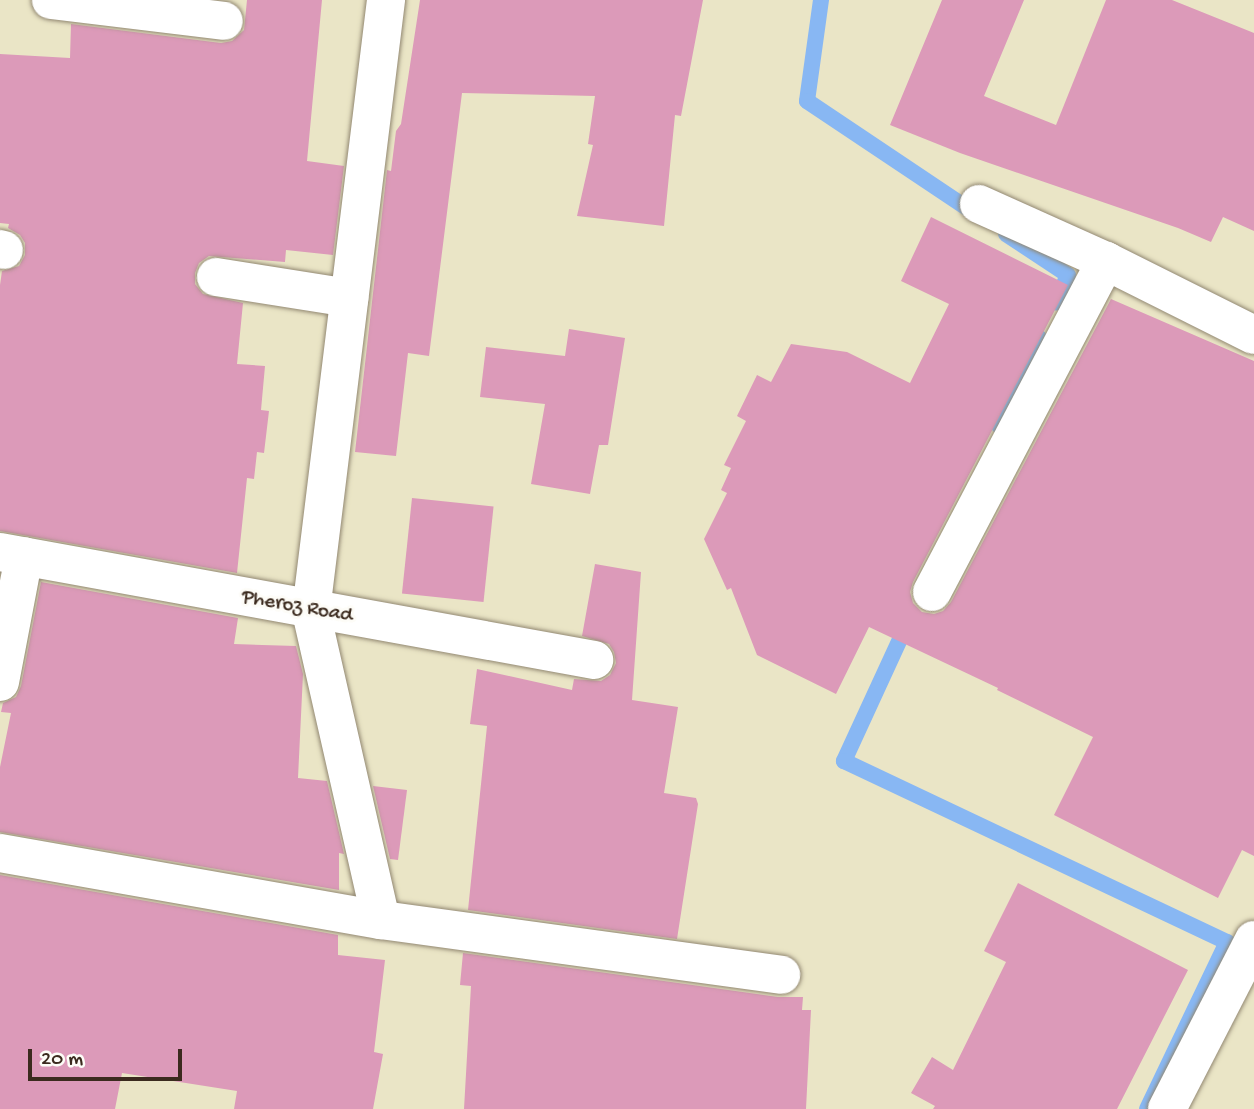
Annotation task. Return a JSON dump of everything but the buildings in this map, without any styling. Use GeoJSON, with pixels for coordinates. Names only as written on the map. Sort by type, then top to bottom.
{"type":"FeatureCollection","features":[{"type":"Feature","properties":{"kind":"street"},"geometry":{"type":"LineString","coordinates":[[51,0],[224,21]]}},
{"type":"Feature","properties":{"kind":"street"},"geometry":{"type":"LineString","coordinates":[[381,920],[311,611],[386,0]]}},
{"type":"Feature","properties":{"kind":"street"},"geometry":{"type":"LineString","coordinates":[[979,204],[1106,261],[1254,335]]}},
{"type":"Feature","properties":{"kind":"street"},"geometry":{"type":"LineString","coordinates":[[932,592],[1106,261]]}},
{"type":"Feature","properties":{"kind":"street"},"geometry":{"type":"LineString","coordinates":[[216,277],[349,298]]}},
{"type":"Feature","properties":{"kind":"street"},"geometry":{"type":"LineString","coordinates":[[0,681],[12,554]]}},
{"type":"Feature","properties":{"kind":"street","name":"Pheroz Road"},"geometry":{"type":"LineString","coordinates":[[12,554],[311,611],[594,660]]}},
{"type":"Feature","properties":{"kind":"street"},"geometry":{"type":"LineString","coordinates":[[0,853],[381,920],[781,975]]}},
{"type":"Feature","properties":{"kind":"street"},"geometry":{"type":"LineString","coordinates":[[1167,1109],[1254,940]]}},
{"type":"Feature","properties":{"kind":"waterway"},"geometry":{"type":"LineString","coordinates":[[821,0],[807,101],[976,214]]}},
{"type":"Feature","properties":{"kind":"waterway"},"geometry":{"type":"LineString","coordinates":[[1006,234],[1068,275],[1056,302]]}},
{"type":"Feature","properties":{"kind":"waterway"},"geometry":{"type":"LineString","coordinates":[[999,426],[1039,338]]}},
{"type":"Feature","properties":{"kind":"waterway"},"geometry":{"type":"LineString","coordinates":[[907,624],[844,761],[1227,942],[1147,1109]]}}]}
